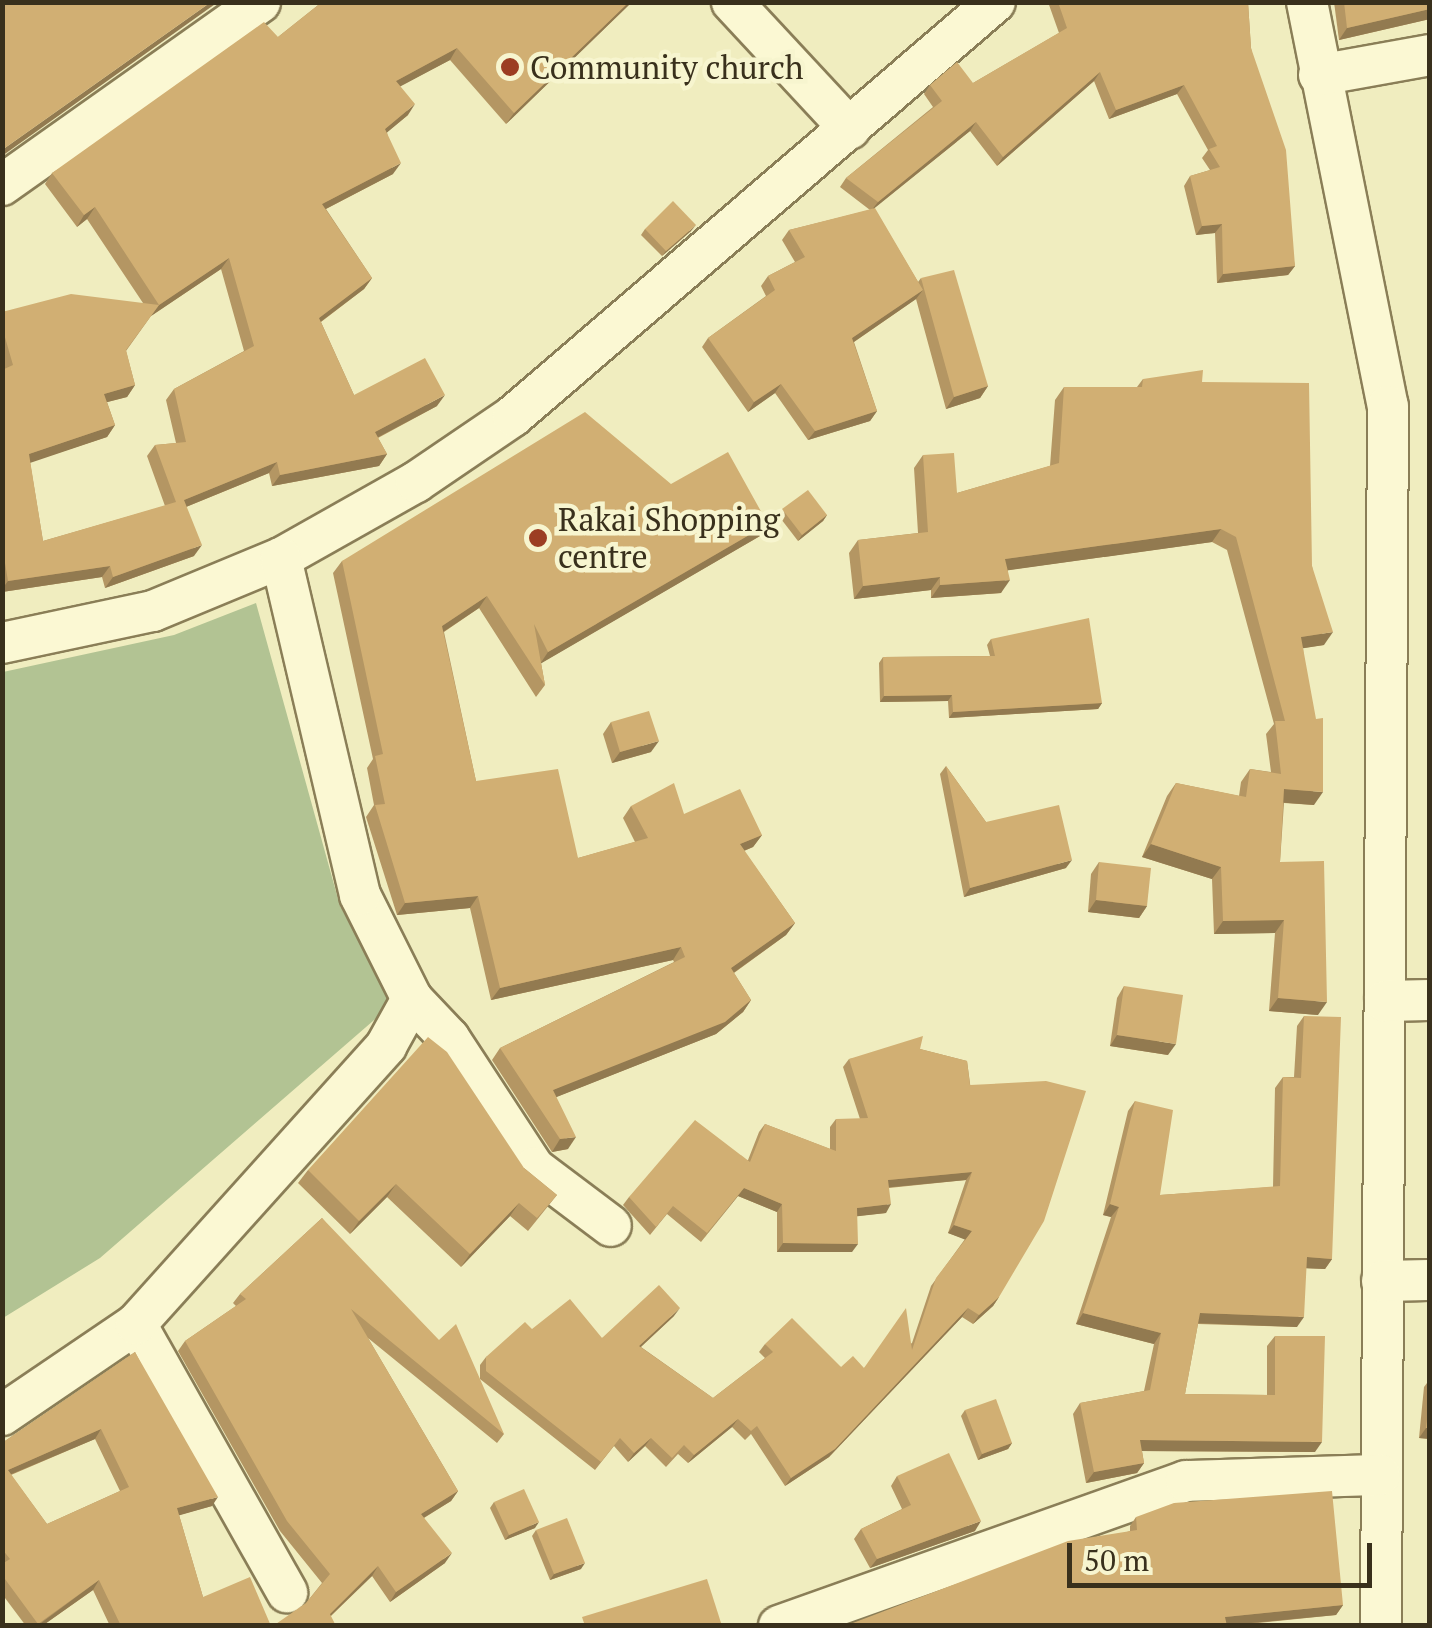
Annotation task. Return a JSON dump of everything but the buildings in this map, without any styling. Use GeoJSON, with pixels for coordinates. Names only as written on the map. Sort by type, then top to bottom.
{"type":"FeatureCollection","features":[{"type":"Feature","properties":{"kind":"street"},"geometry":{"type":"LineString","coordinates":[[2,185],[260,2]]}},
{"type":"Feature","properties":{"kind":"street"},"geometry":{"type":"LineString","coordinates":[[732,2],[850,129]]}},
{"type":"Feature","properties":{"kind":"street"},"geometry":{"type":"LineString","coordinates":[[2,643],[153,611],[281,558],[514,416],[995,2]]}},
{"type":"Feature","properties":{"kind":"street"},"geometry":{"type":"LineString","coordinates":[[1306,2],[1388,406],[1381,1626]]}},
{"type":"Feature","properties":{"kind":"street"},"geometry":{"type":"LineString","coordinates":[[1319,76],[1430,54]]}},
{"type":"Feature","properties":{"kind":"street"},"geometry":{"type":"LineString","coordinates":[[281,558],[360,895],[412,999],[450,1038],[534,1168],[611,1226]]}},
{"type":"Feature","properties":{"kind":"street"},"geometry":{"type":"LineString","coordinates":[[2,1414],[136,1324],[386,1046],[412,999]]}},
{"type":"Feature","properties":{"kind":"street"},"geometry":{"type":"LineString","coordinates":[[1385,1001],[1430,1000]]}},
{"type":"Feature","properties":{"kind":"street"},"geometry":{"type":"LineString","coordinates":[[1382,1281],[1430,1280]]}},
{"type":"Feature","properties":{"kind":"street"},"geometry":{"type":"LineString","coordinates":[[136,1324],[286,1592]]}},
{"type":"Feature","properties":{"kind":"street"},"geometry":{"type":"LineString","coordinates":[[779,1626],[1186,1481],[1380,1475]]}},
{"type":"Feature","properties":{"kind":"green space"},"geometry":{"type":"Polygon","coordinates":[[[256,603],[340,906],[396,1001],[100,1258],[3,1318],[3,672],[174,635],[256,603]]]}},
{"type":"Feature","properties":{"kind":"place","name":"Community church"},"geometry":{"type":"Point","coordinates":[510,67]}},
{"type":"Feature","properties":{"kind":"place","name":"Rakai Shopping centre"},"geometry":{"type":"Point","coordinates":[538,538]}}]}
